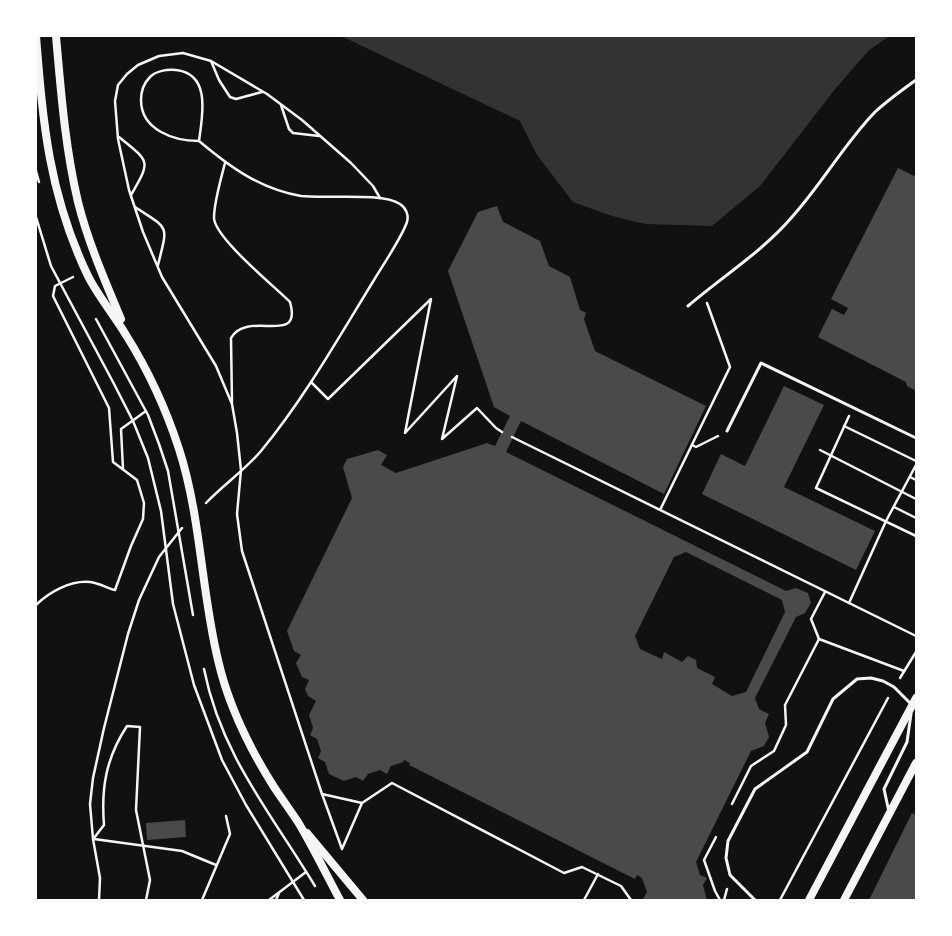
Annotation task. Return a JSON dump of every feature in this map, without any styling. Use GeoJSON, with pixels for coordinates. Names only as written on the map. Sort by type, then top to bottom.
{"type":"FeatureCollection","features":[{"type":"Feature","properties":{"kind":"main road"},"geometry":{"type":"LineString","coordinates":[[36,36],[41,102],[53,180],[69,232],[90,279],[128,337]]}},
{"type":"Feature","properties":{"kind":"main road"},"geometry":{"type":"LineString","coordinates":[[56,36],[64,127],[78,203],[99,264],[128,337],[158,395],[179,450],[193,504],[212,630],[225,684],[254,752],[298,823],[340,900]]}},
{"type":"Feature","properties":{"kind":"main road"},"geometry":{"type":"LineString","coordinates":[[809,900],[914,702]]}},
{"type":"Feature","properties":{"kind":"main road"},"geometry":{"type":"LineString","coordinates":[[844,900],[916,763]]}},
{"type":"Feature","properties":{"kind":"main road"},"geometry":{"type":"LineString","coordinates":[[298,823],[363,900]]}},
{"type":"Feature","properties":{"kind":"lane"},"geometry":{"type":"LineString","coordinates":[[688,306],[761,249],[779,232],[801,207],[875,112],[916,80]]}},
{"type":"Feature","properties":{"kind":"lane"},"geometry":{"type":"LineString","coordinates":[[727,431],[761,364],[916,438]]}},
{"type":"Feature","properties":{"kind":"lane"},"geometry":{"type":"LineString","coordinates":[[755,900],[730,875],[726,858],[728,841],[755,789],[807,752],[833,699],[847,685],[857,678],[871,678],[883,681],[894,687],[914,702],[907,742],[884,789],[889,814]]}},
{"type":"Feature","properties":{"kind":"path"},"geometry":{"type":"LineString","coordinates":[[232,404],[216,366],[162,277],[135,207],[118,137],[115,108],[116,90],[120,82],[127,74],[147,60],[169,54],[183,53],[211,61],[281,105],[320,136],[354,165],[373,186],[380,198]]}},
{"type":"Feature","properties":{"kind":"path"},"geometry":{"type":"LineString","coordinates":[[211,61],[219,80],[230,97],[236,99],[262,92]]}},
{"type":"Feature","properties":{"kind":"path"},"geometry":{"type":"LineString","coordinates":[[199,141],[203,113],[203,95],[197,82],[192,77],[178,70],[166,70],[148,78],[141,95],[142,108],[150,124],[159,131],[179,140],[199,141],[225,163],[255,182],[278,191],[302,196],[380,198],[402,205],[408,215],[407,222],[324,362],[310,382],[260,451],[204,505]]}},
{"type":"Feature","properties":{"kind":"path"},"geometry":{"type":"LineString","coordinates":[[281,105],[289,129],[293,133],[320,136]]}},
{"type":"Feature","properties":{"kind":"path"},"geometry":{"type":"LineString","coordinates":[[118,137],[140,155],[145,164],[144,172],[131,195]]}},
{"type":"Feature","properties":{"kind":"path"},"geometry":{"type":"LineString","coordinates":[[225,163],[214,216],[217,228],[231,246],[290,302],[293,311],[291,318],[283,326],[245,326],[239,328],[231,338],[232,404],[241,470],[237,514],[242,552],[322,794],[342,849],[362,803],[392,783],[564,873],[582,867],[598,874],[621,886],[631,900]]}},
{"type":"Feature","properties":{"kind":"path"},"geometry":{"type":"LineString","coordinates":[[135,207],[159,222],[164,228],[165,236],[158,266]]}},
{"type":"Feature","properties":{"kind":"path"},"geometry":{"type":"LineString","coordinates":[[36,217],[51,266],[133,421],[148,458],[161,511],[173,604],[194,685],[222,760],[246,805],[294,881],[304,900]]}},
{"type":"Feature","properties":{"kind":"path"},"geometry":{"type":"LineString","coordinates":[[36,605],[53,592],[78,584],[89,582],[114,590],[130,546],[143,518],[144,503],[137,480],[113,462],[109,408],[53,296],[55,286],[59,282],[74,277],[78,284]]}},
{"type":"Feature","properties":{"kind":"path"},"geometry":{"type":"LineString","coordinates":[[660,510],[730,366],[704,293]]}},
{"type":"Feature","properties":{"kind":"path"},"geometry":{"type":"LineString","coordinates":[[310,382],[328,399],[430,299],[405,433],[457,376],[442,439],[477,408],[496,428],[502,432]]}},
{"type":"Feature","properties":{"kind":"path"},"geometry":{"type":"LineString","coordinates":[[93,312],[146,411],[168,471],[194,617]]}},
{"type":"Feature","properties":{"kind":"path"},"geometry":{"type":"LineString","coordinates":[[853,408],[816,488],[916,536]]}},
{"type":"Feature","properties":{"kind":"path"},"geometry":{"type":"LineString","coordinates":[[123,470],[121,429],[146,411]]}},
{"type":"Feature","properties":{"kind":"path"},"geometry":{"type":"LineString","coordinates":[[844,426],[916,461]]}},
{"type":"Feature","properties":{"kind":"path"},"geometry":{"type":"LineString","coordinates":[[692,445],[696,447],[727,431]]}},
{"type":"Feature","properties":{"kind":"path"},"geometry":{"type":"LineString","coordinates":[[512,437],[916,636]]}},
{"type":"Feature","properties":{"kind":"path"},"geometry":{"type":"LineString","coordinates":[[820,450],[916,499]]}},
{"type":"Feature","properties":{"kind":"path"},"geometry":{"type":"LineString","coordinates":[[849,603],[886,521],[903,492],[916,465]]}},
{"type":"Feature","properties":{"kind":"path"},"geometry":{"type":"LineString","coordinates":[[910,477],[916,480]]}},
{"type":"Feature","properties":{"kind":"path"},"geometry":{"type":"LineString","coordinates":[[894,507],[916,518]]}},
{"type":"Feature","properties":{"kind":"path"},"geometry":{"type":"LineString","coordinates":[[100,900],[100,878],[93,839],[90,804],[93,778],[128,634],[144,589],[158,557],[184,526]]}},
{"type":"Feature","properties":{"kind":"path"},"geometry":{"type":"LineString","coordinates":[[825,592],[811,620],[819,639],[904,671]]}},
{"type":"Feature","properties":{"kind":"path"},"geometry":{"type":"LineString","coordinates":[[731,806],[751,766],[774,751],[786,725],[785,705],[819,639]]}},
{"type":"Feature","properties":{"kind":"path"},"geometry":{"type":"LineString","coordinates":[[780,900],[894,687],[916,652]]}},
{"type":"Feature","properties":{"kind":"path"},"geometry":{"type":"LineString","coordinates":[[203,662],[213,705],[237,761],[254,793],[316,888]]}},
{"type":"Feature","properties":{"kind":"path"},"geometry":{"type":"LineString","coordinates":[[93,839],[104,825],[102,800],[108,764],[116,742],[127,726],[140,726],[136,810],[150,880],[146,900]]}},
{"type":"Feature","properties":{"kind":"path"},"geometry":{"type":"LineString","coordinates":[[322,794],[362,803]]}},
{"type":"Feature","properties":{"kind":"path"},"geometry":{"type":"LineString","coordinates":[[202,900],[230,834],[226,816]]}},
{"type":"Feature","properties":{"kind":"path"},"geometry":{"type":"LineString","coordinates":[[717,834],[704,860],[714,891],[720,900]]}},
{"type":"Feature","properties":{"kind":"path"},"geometry":{"type":"LineString","coordinates":[[93,839],[182,851],[216,865]]}},
{"type":"Feature","properties":{"kind":"path"},"geometry":{"type":"LineString","coordinates":[[269,900],[306,872]]}},
{"type":"Feature","properties":{"kind":"path"},"geometry":{"type":"LineString","coordinates":[[584,900],[598,874]]}},
{"type":"Feature","properties":{"kind":"path"},"geometry":{"type":"LineString","coordinates":[[276,900],[280,893]]}},
{"type":"Feature","properties":{"kind":"shaded area"},"geometry":{"type":"Polygon","coordinates":[[[341,36],[890,36],[869,50],[836,88],[760,186],[712,226],[645,224],[612,216],[573,202],[537,155],[520,121],[341,36]]]}},
{"type":"Feature","properties":{"kind":"building"},"geometry":{"type":"Polygon","coordinates":[[[898,168],[914,176],[916,173],[916,391],[907,386],[906,382],[818,337],[832,309],[844,315],[848,308],[831,299],[898,168]]]}},
{"type":"Feature","properties":{"kind":"building"},"geometry":{"type":"Polygon","coordinates":[[[497,206],[503,222],[540,241],[549,266],[570,277],[580,310],[586,313],[584,319],[595,351],[706,406],[664,494],[521,421],[506,452],[786,591],[796,588],[808,593],[811,603],[805,613],[796,617],[755,698],[759,709],[769,714],[765,723],[769,737],[764,746],[751,751],[696,862],[700,875],[707,878],[703,885],[707,900],[645,900],[643,899],[647,892],[642,878],[637,875],[635,879],[409,765],[410,763],[404,760],[403,762],[391,766],[387,774],[380,770],[368,774],[363,781],[356,777],[344,781],[329,774],[325,762],[318,758],[321,751],[317,739],[310,735],[313,728],[309,715],[316,701],[308,696],[305,689],[309,680],[302,677],[296,663],[301,655],[294,651],[287,631],[352,498],[343,467],[347,459],[378,450],[387,455],[381,465],[396,473],[487,443],[495,446],[510,416],[494,407],[448,271],[478,212],[497,206]],[[686,552],[674,557],[635,636],[640,649],[662,659],[664,652],[682,662],[688,656],[696,660],[697,668],[715,677],[712,684],[732,696],[746,692],[785,612],[782,600],[686,552]]]}},
{"type":"Feature","properties":{"kind":"building"},"geometry":{"type":"Polygon","coordinates":[[[784,386],[824,405],[784,487],[875,531],[856,570],[702,494],[721,454],[745,466],[784,386]]]}},
{"type":"Feature","properties":{"kind":"building"},"geometry":{"type":"Polygon","coordinates":[[[912,813],[916,815],[916,900],[869,900],[912,813]]]}},
{"type":"Feature","properties":{"kind":"building"},"geometry":{"type":"Polygon","coordinates":[[[185,820],[186,837],[147,840],[146,823],[185,820]]]}}]}
